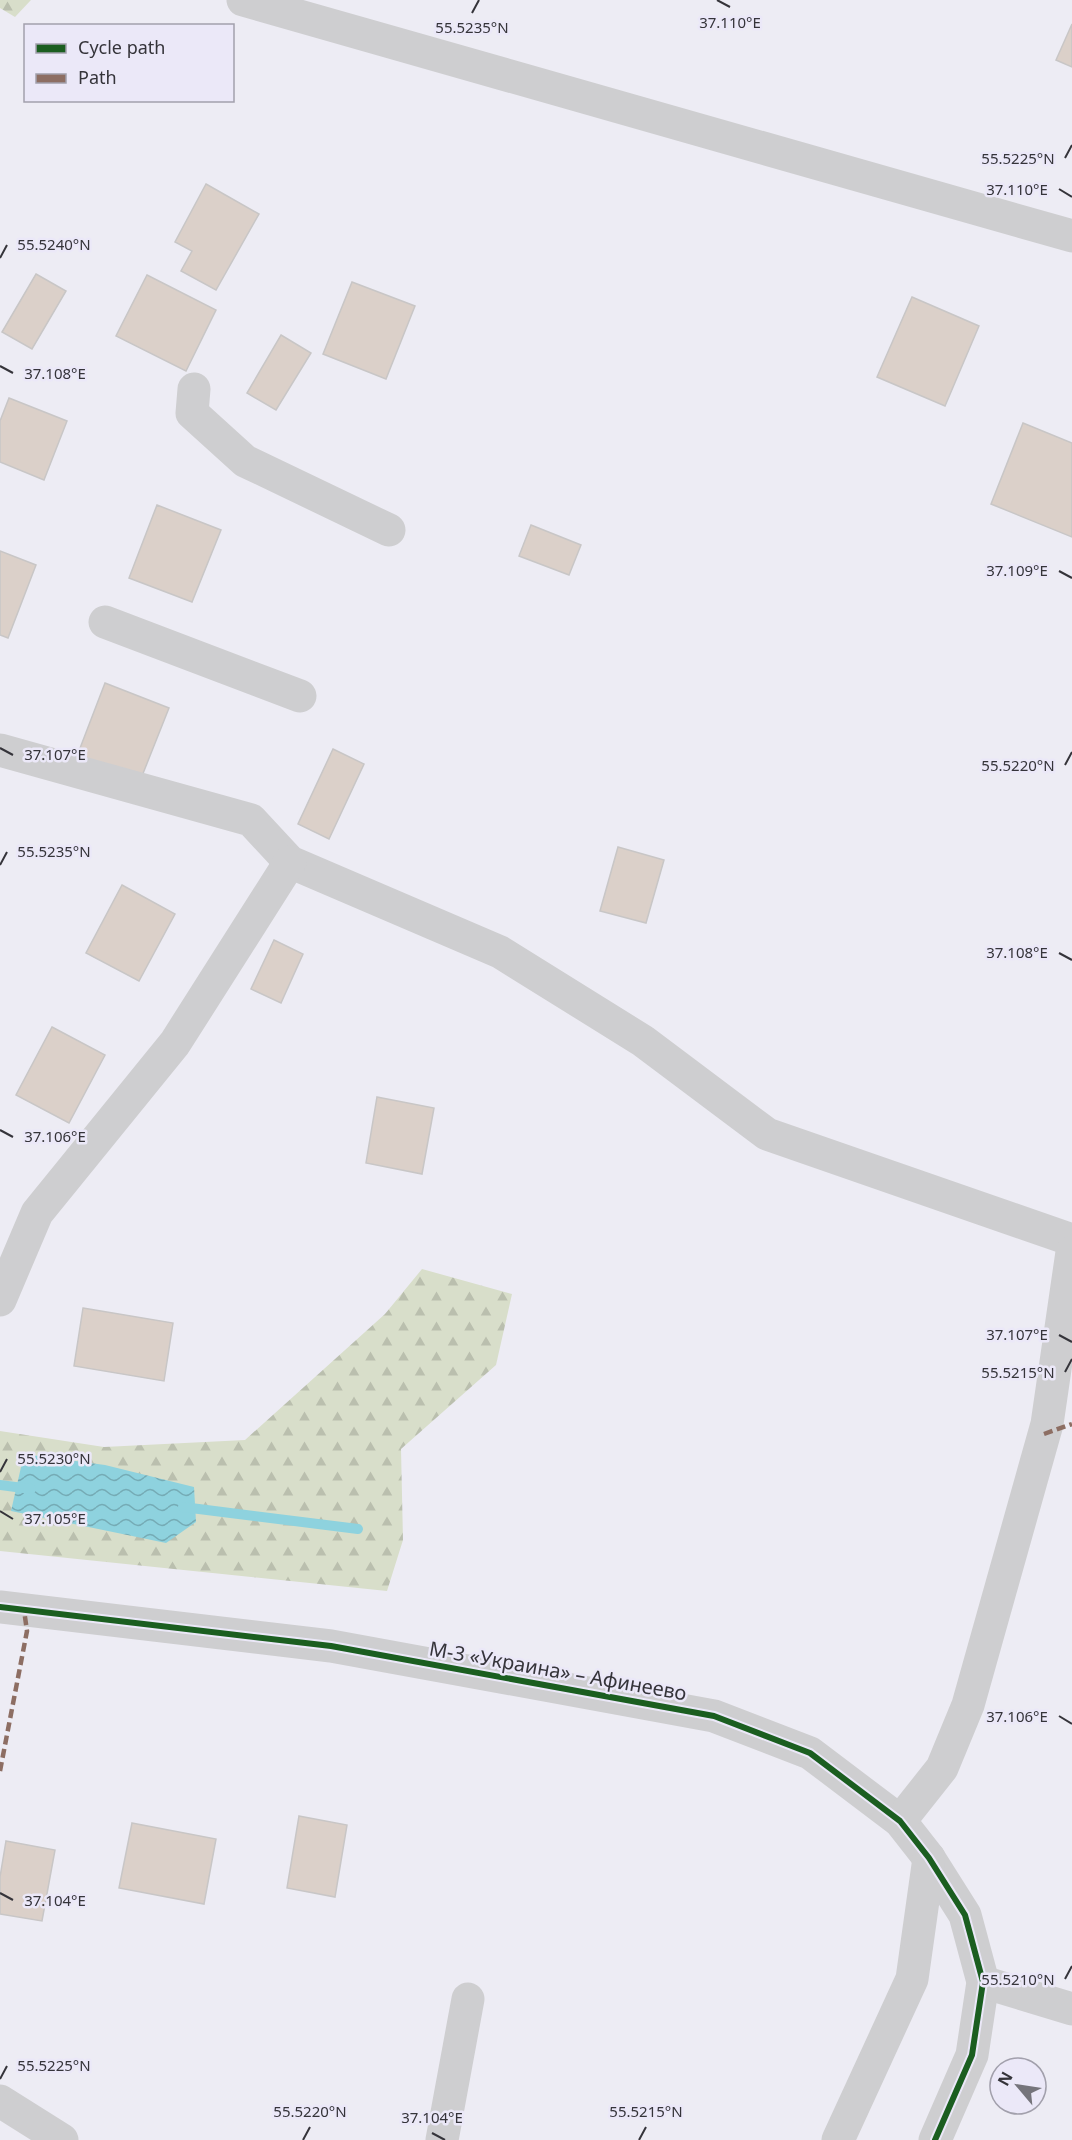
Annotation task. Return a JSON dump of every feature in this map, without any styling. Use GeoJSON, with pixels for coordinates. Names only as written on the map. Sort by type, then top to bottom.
{"type":"FeatureCollection","features":[{"type":"Feature","properties":{"kind":"street"},"geometry":{"type":"LineString","coordinates":[[243,0],[1072,236]]}},
{"type":"Feature","properties":{"kind":"street"},"geometry":{"type":"LineString","coordinates":[[194,389],[192,413],[245,461],[389,530]]}},
{"type":"Feature","properties":{"kind":"street"},"geometry":{"type":"LineString","coordinates":[[105,622],[300,696]]}},
{"type":"Feature","properties":{"kind":"street"},"geometry":{"type":"LineString","coordinates":[[0,750],[251,820],[290,862],[500,952],[643,1041],[767,1134],[1072,1240]]}},
{"type":"Feature","properties":{"kind":"street"},"geometry":{"type":"LineString","coordinates":[[0,1300],[37,1213],[175,1043],[290,862]]}},
{"type":"Feature","properties":{"kind":"street"},"geometry":{"type":"LineString","coordinates":[[900,1821],[942,1768],[968,1705],[1047,1424],[1072,1252]]}},
{"type":"Feature","properties":{"kind":"street","name":"М-3 «Украина» – Афинеево"},"geometry":{"type":"LineString","coordinates":[[0,1608],[331,1646],[714,1716],[810,1753],[900,1821],[928,1858],[965,1915],[983,1982]]}},
{"type":"Feature","properties":{"kind":"street"},"geometry":{"type":"LineString","coordinates":[[838,2140],[912,1978],[928,1858]]}},
{"type":"Feature","properties":{"kind":"street"},"geometry":{"type":"LineString","coordinates":[[935,2140],[972,2055],[983,1982],[1072,2008]]}},
{"type":"Feature","properties":{"kind":"street"},"geometry":{"type":"LineString","coordinates":[[442,2140],[468,1999]]}},
{"type":"Feature","properties":{"kind":"street"},"geometry":{"type":"LineString","coordinates":[[0,2101],[62,2140]]}},
{"type":"Feature","properties":{"kind":"green space"},"geometry":{"type":"Polygon","coordinates":[[[0,0],[31,0],[15,17],[0,8],[0,0]]]}},
{"type":"Feature","properties":{"kind":"green space"},"geometry":{"type":"Polygon","coordinates":[[[422,1269],[512,1294],[496,1365],[401,1449],[403,1540],[387,1591],[0,1551],[0,1431],[104,1447],[245,1440],[385,1314],[422,1269]]]}},
{"type":"Feature","properties":{"kind":"water"},"geometry":{"type":"Polygon","coordinates":[[[24,1454],[105,1465],[194,1487],[196,1522],[166,1543],[11,1511],[24,1454]]]}},
{"type":"Feature","properties":{"kind":"building"},"geometry":{"type":"Polygon","coordinates":[[[1072,24],[1072,67],[1056,60],[1072,24]]]}},
{"type":"Feature","properties":{"kind":"building"},"geometry":{"type":"Polygon","coordinates":[[[206,184],[259,214],[216,290],[181,271],[192,251],[175,242],[206,184]]]}},
{"type":"Feature","properties":{"kind":"building"},"geometry":{"type":"Polygon","coordinates":[[[36,274],[66,291],[32,349],[2,332],[36,274]]]}},
{"type":"Feature","properties":{"kind":"building"},"geometry":{"type":"Polygon","coordinates":[[[147,275],[216,310],[186,371],[116,336],[147,275]]]}},
{"type":"Feature","properties":{"kind":"building"},"geometry":{"type":"Polygon","coordinates":[[[352,282],[415,306],[386,379],[323,354],[352,282]]]}},
{"type":"Feature","properties":{"kind":"building"},"geometry":{"type":"Polygon","coordinates":[[[912,297],[979,326],[945,406],[877,377],[912,297]]]}},
{"type":"Feature","properties":{"kind":"building"},"geometry":{"type":"Polygon","coordinates":[[[281,335],[311,353],[276,410],[247,393],[281,335]]]}},
{"type":"Feature","properties":{"kind":"building"},"geometry":{"type":"Polygon","coordinates":[[[9,398],[67,421],[44,480],[0,462],[0,421],[9,398]]]}},
{"type":"Feature","properties":{"kind":"building"},"geometry":{"type":"Polygon","coordinates":[[[1023,423],[1072,443],[1072,537],[991,504],[1023,423]]]}},
{"type":"Feature","properties":{"kind":"building"},"geometry":{"type":"Polygon","coordinates":[[[157,505],[221,530],[192,602],[129,578],[157,505]]]}},
{"type":"Feature","properties":{"kind":"building"},"geometry":{"type":"Polygon","coordinates":[[[531,525],[581,545],[569,575],[519,556],[531,525]]]}},
{"type":"Feature","properties":{"kind":"building"},"geometry":{"type":"Polygon","coordinates":[[[0,551],[36,565],[8,638],[0,635],[0,551]]]}},
{"type":"Feature","properties":{"kind":"building"},"geometry":{"type":"Polygon","coordinates":[[[105,683],[169,708],[140,781],[77,756],[105,683]]]}},
{"type":"Feature","properties":{"kind":"building"},"geometry":{"type":"Polygon","coordinates":[[[333,749],[364,764],[329,839],[298,824],[333,749]]]}},
{"type":"Feature","properties":{"kind":"building"},"geometry":{"type":"Polygon","coordinates":[[[618,847],[664,860],[646,923],[600,911],[618,847]]]}},
{"type":"Feature","properties":{"kind":"building"},"geometry":{"type":"Polygon","coordinates":[[[122,885],[175,914],[139,981],[86,953],[122,885]]]}},
{"type":"Feature","properties":{"kind":"building"},"geometry":{"type":"Polygon","coordinates":[[[274,940],[303,954],[281,1003],[251,989],[274,940]]]}},
{"type":"Feature","properties":{"kind":"building"},"geometry":{"type":"Polygon","coordinates":[[[52,1027],[105,1055],[69,1123],[16,1095],[52,1027]]]}},
{"type":"Feature","properties":{"kind":"building"},"geometry":{"type":"Polygon","coordinates":[[[377,1097],[434,1108],[422,1174],[366,1163],[377,1097]]]}},
{"type":"Feature","properties":{"kind":"building"},"geometry":{"type":"Polygon","coordinates":[[[83,1308],[173,1323],[164,1381],[74,1366],[83,1308]]]}},
{"type":"Feature","properties":{"kind":"building"},"geometry":{"type":"Polygon","coordinates":[[[299,1816],[347,1825],[335,1897],[287,1888],[299,1816]]]}},
{"type":"Feature","properties":{"kind":"building"},"geometry":{"type":"Polygon","coordinates":[[[132,1823],[216,1839],[204,1904],[119,1888],[132,1823]]]}},
{"type":"Feature","properties":{"kind":"building"},"geometry":{"type":"Polygon","coordinates":[[[6,1841],[55,1850],[42,1921],[0,1914],[0,1877],[6,1841]]]}},
{"type":"Feature","properties":{"kind":"waterway"},"geometry":{"type":"LineString","coordinates":[[0,1485],[31,1489]]}},
{"type":"Feature","properties":{"kind":"waterway"},"geometry":{"type":"LineString","coordinates":[[183,1507],[358,1529]]}},
{"type":"Feature","properties":{"kind":"marked path"},"geometry":{"type":"LineString","coordinates":[[1044,1434],[1072,1424]]}},
{"type":"Feature","properties":{"kind":"marked path"},"geometry":{"type":"LineString","coordinates":[[0,1771],[27,1631],[24,1610]]}},
{"type":"Feature","properties":{"kind":"cycle path"},"geometry":{"type":"LineString","coordinates":[[0,1607],[331,1646],[714,1716],[810,1753],[900,1821],[929,1858],[965,1915],[983,1982],[972,2055],[935,2140]]}}]}
